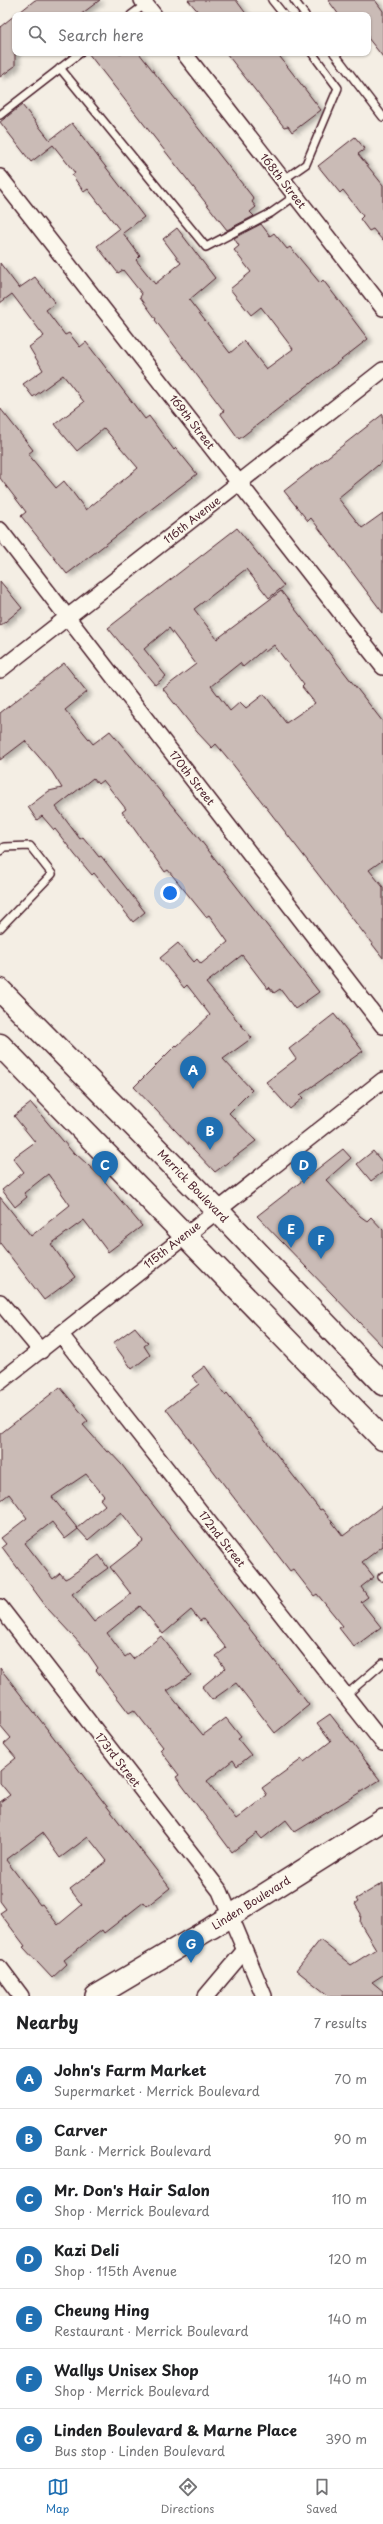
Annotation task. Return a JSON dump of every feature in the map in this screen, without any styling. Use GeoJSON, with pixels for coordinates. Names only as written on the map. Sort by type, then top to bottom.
{"type":"FeatureCollection","features":[{"type":"Feature","properties":{"kind":"main road","name":"Merrick Boulevard"},"geometry":{"type":"LineString","coordinates":[[2,996],[217,1210],[383,1384]]}},
{"type":"Feature","properties":{"kind":"main road"},"geometry":{"type":"LineString","coordinates":[[0,1045],[383,1439]]}},
{"type":"Feature","properties":{"kind":"main road","name":"Linden Boulevard"},"geometry":{"type":"LineString","coordinates":[[104,1994],[383,1820]]}},
{"type":"Feature","properties":{"kind":"street","name":"168th Street"},"geometry":{"type":"LineString","coordinates":[[186,56],[383,308]]}},
{"type":"Feature","properties":{"kind":"street","name":"169th Street"},"geometry":{"type":"LineString","coordinates":[[0,177],[383,667]]}},
{"type":"Feature","properties":{"kind":"street","name":"116th Avenue"},"geometry":{"type":"LineString","coordinates":[[0,670],[383,370]]}},
{"type":"Feature","properties":{"kind":"street","name":"170th Street"},"geometry":{"type":"LineString","coordinates":[[0,530],[383,1026]]}},
{"type":"Feature","properties":{"kind":"street","name":"115th Avenue"},"geometry":{"type":"LineString","coordinates":[[0,1382],[383,1080]]}},
{"type":"Feature","properties":{"kind":"street"},"geometry":{"type":"LineString","coordinates":[[0,1302],[41,1351]]}},
{"type":"Feature","properties":{"kind":"street","name":"172nd Street"},"geometry":{"type":"LineString","coordinates":[[61,1335],[383,1743]]}},
{"type":"Feature","properties":{"kind":"street","name":"173rd Street"},"geometry":{"type":"LineString","coordinates":[[0,1607],[220,1891],[229,1916],[264,1996]]}},
{"type":"Feature","properties":{"kind":"street"},"geometry":{"type":"LineString","coordinates":[[206,1996],[244,1951]]}},
{"type":"Feature","properties":{"kind":"street"},"geometry":{"type":"LineString","coordinates":[[0,1968],[21,1996]]}},
{"type":"Feature","properties":{"kind":"lane"},"geometry":{"type":"LineString","coordinates":[[272,0],[282,12]]}},
{"type":"Feature","properties":{"kind":"lane"},"geometry":{"type":"LineString","coordinates":[[294,0],[304,12]]}},
{"type":"Feature","properties":{"kind":"lane"},"geometry":{"type":"LineString","coordinates":[[136,12],[148,5]]}},
{"type":"Feature","properties":{"kind":"lane"},"geometry":{"type":"LineString","coordinates":[[0,115],[76,56]]}},
{"type":"Feature","properties":{"kind":"lane"},"geometry":{"type":"LineString","coordinates":[[283,180],[306,164],[338,88],[314,56]]}},
{"type":"Feature","properties":{"kind":"lane"},"geometry":{"type":"LineString","coordinates":[[336,56],[383,117]]}},
{"type":"Feature","properties":{"kind":"lane"},"geometry":{"type":"LineString","coordinates":[[60,68],[206,247],[271,213],[295,196]]}},
{"type":"Feature","properties":{"kind":"lane"},"geometry":{"type":"LineString","coordinates":[[0,928],[52,874],[30,846],[1,846]]}},
{"type":"Feature","properties":{"kind":"lane"},"geometry":{"type":"LineString","coordinates":[[345,1696],[383,1663]]}},
{"type":"Feature","properties":{"kind":"building"},"geometry":{"type":"Polygon","coordinates":[[[35,0],[100,0],[84,12],[20,12],[35,0]]]}},
{"type":"Feature","properties":{"kind":"building"},"geometry":{"type":"Polygon","coordinates":[[[188,0],[236,0],[245,12],[198,12],[188,0]]]}},
{"type":"Feature","properties":{"kind":"building"},"geometry":{"type":"Polygon","coordinates":[[[328,0],[375,0],[383,11],[383,57],[371,42],[371,12],[337,12],[328,0]]]}},
{"type":"Feature","properties":{"kind":"building"},"geometry":{"type":"Polygon","coordinates":[[[12,17],[12,56],[15,56],[15,66],[0,77],[0,27],[12,17]]]}},
{"type":"Feature","properties":{"kind":"building"},"geometry":{"type":"Polygon","coordinates":[[[90,56],[141,56],[254,199],[252,202],[256,207],[250,212],[254,216],[227,230],[90,56]]]}},
{"type":"Feature","properties":{"kind":"building"},"geometry":{"type":"Polygon","coordinates":[[[228,56],[279,56],[321,110],[292,132],[288,126],[284,127],[228,56]]]}},
{"type":"Feature","properties":{"kind":"building"},"geometry":{"type":"Polygon","coordinates":[[[22,105],[50,140],[72,123],[144,217],[123,233],[140,256],[136,260],[155,284],[181,263],[163,239],[177,228],[215,278],[189,300],[230,353],[244,341],[266,369],[293,349],[261,307],[251,315],[230,289],[251,272],[234,250],[239,246],[234,238],[261,224],[270,236],[274,233],[287,249],[290,247],[320,283],[323,280],[368,339],[239,439],[220,413],[224,411],[155,320],[156,319],[140,297],[142,294],[123,270],[118,273],[97,246],[119,229],[88,189],[84,192],[72,175],[75,173],[53,145],[31,162],[0,122],[22,105]]]}},
{"type":"Feature","properties":{"kind":"building"},"geometry":{"type":"Polygon","coordinates":[[[355,137],[365,149],[358,154],[383,185],[383,241],[373,229],[369,231],[360,219],[363,216],[343,190],[340,193],[318,166],[355,137]]]}},
{"type":"Feature","properties":{"kind":"building"},"geometry":{"type":"Polygon","coordinates":[[[0,263],[19,288],[35,277],[55,303],[46,310],[65,335],[69,333],[80,347],[86,342],[145,419],[149,416],[174,450],[176,448],[197,474],[67,574],[21,516],[26,512],[0,478],[0,408],[33,450],[28,454],[56,488],[64,481],[86,510],[138,468],[104,428],[77,451],[61,432],[55,424],[84,402],[63,375],[33,397],[23,384],[43,370],[29,347],[44,336],[12,294],[0,303],[0,263]]]}},
{"type":"Feature","properties":{"kind":"building"},"geometry":{"type":"Polygon","coordinates":[[[383,414],[383,461],[338,498],[362,528],[383,513],[383,613],[311,518],[308,521],[284,491],[383,414]]]}},
{"type":"Feature","properties":{"kind":"building"},"geometry":{"type":"Polygon","coordinates":[[[237,528],[284,586],[269,598],[246,569],[194,609],[217,639],[281,591],[383,722],[383,860],[369,870],[383,887],[383,958],[231,762],[216,744],[212,748],[197,732],[163,689],[196,664],[169,628],[144,649],[166,676],[155,685],[108,628],[237,528]],[[274,645],[265,652],[264,649],[243,667],[240,663],[211,686],[230,711],[240,702],[246,708],[264,694],[286,723],[315,703],[302,687],[304,685],[274,645]]]}},
{"type":"Feature","properties":{"kind":"building"},"geometry":{"type":"Polygon","coordinates":[[[0,581],[22,608],[0,626],[0,581]]]}},
{"type":"Feature","properties":{"kind":"building"},"geometry":{"type":"Polygon","coordinates":[[[64,663],[87,692],[65,710],[93,744],[110,731],[194,832],[319,992],[295,1009],[280,989],[274,993],[269,987],[268,989],[242,955],[206,983],[252,1038],[223,1059],[252,1090],[229,1113],[256,1141],[215,1172],[134,1087],[176,1045],[177,1046],[210,1015],[187,985],[184,988],[160,958],[178,943],[194,962],[197,959],[201,964],[228,942],[209,915],[206,917],[168,870],[165,872],[122,812],[126,809],[103,780],[98,784],[93,778],[56,807],[80,839],[83,837],[99,857],[101,856],[145,912],[133,922],[94,873],[92,875],[55,829],[54,830],[42,816],[37,820],[28,807],[49,791],[62,788],[52,772],[25,741],[0,760],[0,713],[64,663]]]}},
{"type":"Feature","properties":{"kind":"building"},"geometry":{"type":"Polygon","coordinates":[[[334,1014],[363,1051],[300,1095],[303,1098],[290,1109],[266,1082],[296,1059],[289,1049],[334,1014]]]}},
{"type":"Feature","properties":{"kind":"building"},"geometry":{"type":"Polygon","coordinates":[[[31,1103],[74,1154],[75,1153],[101,1177],[142,1226],[108,1252],[84,1220],[51,1244],[75,1277],[44,1300],[0,1243],[0,1197],[31,1236],[70,1205],[48,1174],[24,1193],[27,1197],[15,1207],[2,1190],[24,1172],[13,1158],[35,1142],[14,1116],[31,1103]]]}},
{"type":"Feature","properties":{"kind":"building"},"geometry":{"type":"Polygon","coordinates":[[[343,1149],[351,1158],[326,1180],[360,1216],[367,1221],[371,1217],[383,1230],[383,1347],[257,1216],[343,1149]]]}},
{"type":"Feature","properties":{"kind":"building"},"geometry":{"type":"Polygon","coordinates":[[[373,1151],[383,1163],[383,1172],[371,1181],[357,1164],[373,1151]]]}},
{"type":"Feature","properties":{"kind":"building"},"geometry":{"type":"Polygon","coordinates":[[[135,1327],[148,1343],[144,1346],[150,1355],[132,1369],[113,1343],[135,1327]]]}},
{"type":"Feature","properties":{"kind":"building"},"geometry":{"type":"Polygon","coordinates":[[[205,1366],[225,1395],[227,1393],[247,1419],[248,1418],[320,1510],[322,1509],[343,1536],[383,1505],[383,1546],[362,1562],[374,1577],[361,1587],[368,1597],[361,1602],[381,1627],[354,1647],[339,1628],[343,1626],[317,1594],[314,1596],[293,1569],[290,1571],[166,1409],[199,1384],[192,1376],[205,1366]]]}},
{"type":"Feature","properties":{"kind":"building"},"geometry":{"type":"Polygon","coordinates":[[[60,1387],[88,1421],[83,1425],[107,1452],[109,1451],[122,1465],[309,1705],[275,1733],[236,1683],[212,1700],[202,1687],[225,1668],[216,1656],[226,1648],[203,1619],[200,1621],[191,1610],[163,1634],[140,1606],[107,1633],[125,1657],[129,1654],[133,1659],[161,1636],[191,1675],[167,1691],[203,1735],[226,1718],[241,1737],[238,1739],[251,1755],[237,1766],[233,1760],[207,1781],[236,1819],[267,1795],[262,1788],[302,1759],[304,1762],[331,1741],[317,1723],[330,1714],[380,1780],[295,1832],[286,1820],[262,1839],[257,1833],[232,1852],[176,1777],[179,1775],[160,1750],[163,1747],[134,1710],[129,1713],[96,1670],[98,1668],[85,1649],[48,1609],[2,1547],[6,1544],[1,1538],[27,1518],[9,1494],[0,1501],[0,1434],[60,1387]],[[86,1474],[52,1497],[77,1528],[105,1505],[100,1499],[104,1496],[86,1474]],[[121,1512],[88,1540],[78,1529],[65,1539],[52,1522],[25,1543],[53,1579],[60,1573],[65,1579],[69,1577],[99,1555],[108,1568],[72,1594],[94,1622],[131,1594],[110,1567],[143,1541],[121,1512]]]}},
{"type":"Feature","properties":{"kind":"building"},"geometry":{"type":"Polygon","coordinates":[[[0,1668],[170,1888],[147,1906],[144,1902],[104,1933],[102,1930],[64,1960],[67,1964],[52,1978],[23,1947],[25,1946],[0,1913],[6,1909],[0,1901],[0,1802],[10,1795],[0,1783],[0,1771],[16,1758],[4,1744],[11,1738],[0,1725],[0,1668]],[[42,1833],[6,1860],[40,1905],[42,1904],[58,1925],[82,1905],[70,1889],[107,1861],[88,1837],[60,1858],[42,1833]]]}},
{"type":"Feature","properties":{"kind":"building"},"geometry":{"type":"Polygon","coordinates":[[[383,1883],[383,1975],[372,1982],[383,1991],[383,1996],[329,1996],[296,1970],[320,1940],[351,1965],[376,1949],[360,1923],[361,1914],[355,1904],[358,1902],[356,1899],[383,1883]]]}},
{"type":"Feature","properties":{"kind":"place","name":"John's Farm Market"},"geometry":{"type":"Point","coordinates":[193,1089]}},
{"type":"Feature","properties":{"kind":"place","name":"Carver"},"geometry":{"type":"Point","coordinates":[210,1150]}},
{"type":"Feature","properties":{"kind":"place","name":"Mr. Don's Hair Salon"},"geometry":{"type":"Point","coordinates":[105,1184]}},
{"type":"Feature","properties":{"kind":"place","name":"Kazi Deli"},"geometry":{"type":"Point","coordinates":[304,1184]}},
{"type":"Feature","properties":{"kind":"place","name":"Cheung Hing"},"geometry":{"type":"Point","coordinates":[291,1248]}},
{"type":"Feature","properties":{"kind":"place","name":"Wallys Unisex Shop"},"geometry":{"type":"Point","coordinates":[321,1259]}},
{"type":"Feature","properties":{"kind":"place","name":"Linden Boulevard & Marne Place"},"geometry":{"type":"Point","coordinates":[191,1963]}}]}
